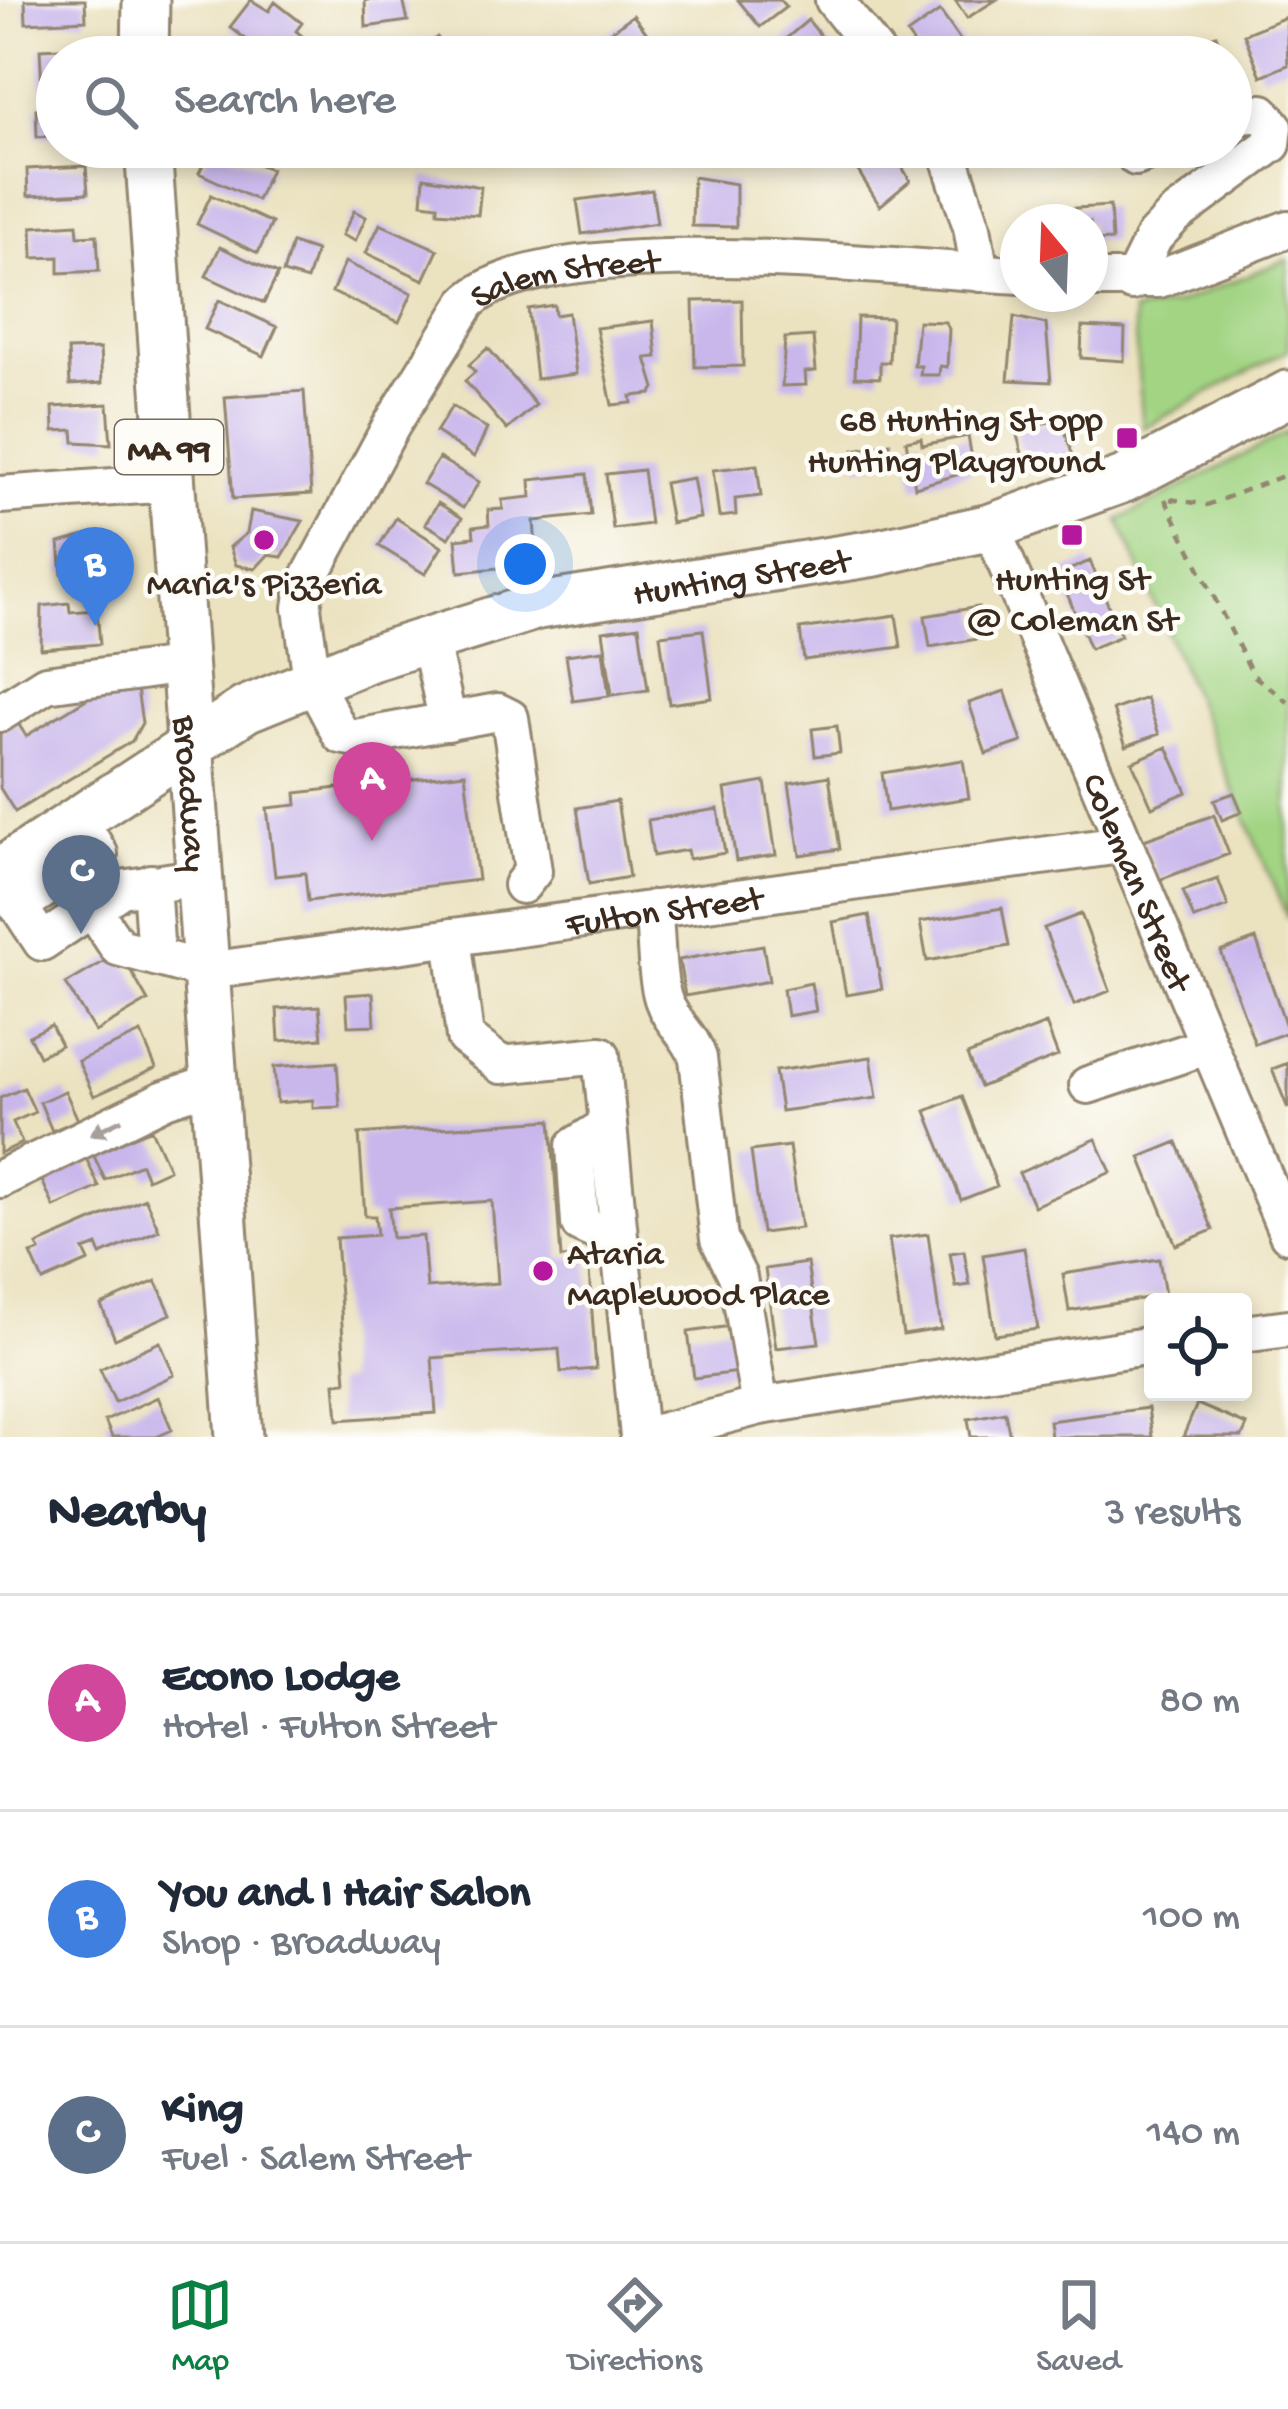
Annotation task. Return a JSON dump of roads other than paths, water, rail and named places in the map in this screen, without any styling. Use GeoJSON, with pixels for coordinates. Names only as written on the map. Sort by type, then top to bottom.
{"type":"FeatureCollection","features":[{"type":"Feature","properties":{"kind":"main road"},"geometry":{"type":"LineString","coordinates":[[145,36],[146,0]]}},
{"type":"Feature","properties":{"kind":"main road","name":"Broadway"},"geometry":{"type":"LineString","coordinates":[[149,168],[238,1437]]}},
{"type":"Feature","properties":{"kind":"main road","name":"Hunting Street"},"geometry":{"type":"LineString","coordinates":[[191,746],[247,709],[429,638],[578,598],[874,553],[1156,482],[1288,394]]}},
{"type":"Feature","properties":{"kind":"main road"},"geometry":{"type":"LineString","coordinates":[[6,885],[89,837],[191,746]]}},
{"type":"Feature","properties":{"kind":"street"},"geometry":{"type":"LineString","coordinates":[[834,0],[862,36]]}},
{"type":"Feature","properties":{"kind":"street"},"geometry":{"type":"LineString","coordinates":[[1252,113],[1262,112],[1273,124],[1272,144],[1252,159]]}},
{"type":"Feature","properties":{"kind":"street"},"geometry":{"type":"LineString","coordinates":[[953,168],[972,227],[980,273]]}},
{"type":"Feature","properties":{"kind":"street"},"geometry":{"type":"LineString","coordinates":[[1132,282],[1154,237],[1174,216],[1239,168]]}},
{"type":"Feature","properties":{"kind":"street"},"geometry":{"type":"LineString","coordinates":[[1108,280],[1132,282],[1180,272],[1288,229]]}},
{"type":"Feature","properties":{"kind":"street","name":"Salem Street"},"geometry":{"type":"LineString","coordinates":[[448,722],[348,738],[335,730],[313,680],[302,608],[310,571],[442,340],[486,287],[520,275],[678,258],[1000,274]]}},
{"type":"Feature","properties":{"kind":"street"},"geometry":{"type":"LineString","coordinates":[[0,495],[171,483]]}},
{"type":"Feature","properties":{"kind":"street","name":"Coleman Street"},"geometry":{"type":"LineString","coordinates":[[991,527],[1288,1234]]}},
{"type":"Feature","properties":{"kind":"street"},"geometry":{"type":"LineString","coordinates":[[429,638],[448,722],[498,712],[514,723],[533,871],[522,885]]}},
{"type":"Feature","properties":{"kind":"street"},"geometry":{"type":"LineString","coordinates":[[0,713],[46,684],[184,665]]}},
{"type":"Feature","properties":{"kind":"street"},"geometry":{"type":"LineString","coordinates":[[89,837],[156,957]]}},
{"type":"Feature","properties":{"kind":"street","name":"Fulton Street"},"geometry":{"type":"LineString","coordinates":[[207,971],[1121,845]]}},
{"type":"Feature","properties":{"kind":"street"},"geometry":{"type":"LineString","coordinates":[[6,885],[42,942],[122,893],[201,877]]}},
{"type":"Feature","properties":{"kind":"street"},"geometry":{"type":"LineString","coordinates":[[122,893],[118,947],[207,971]]}},
{"type":"Feature","properties":{"kind":"street"},"geometry":{"type":"LineString","coordinates":[[653,909],[662,996],[674,1020],[692,1039],[698,1058],[718,1239],[738,1277],[760,1406]]}},
{"type":"Feature","properties":{"kind":"street"},"geometry":{"type":"LineString","coordinates":[[452,937],[465,1037],[501,1064],[601,1055],[641,1437],[760,1406],[1144,1346]]}},
{"type":"Feature","properties":{"kind":"street"},"geometry":{"type":"LineString","coordinates":[[1088,1084],[1208,1046]]}},
{"type":"Feature","properties":{"kind":"street"},"geometry":{"type":"LineString","coordinates":[[0,1179],[165,1099],[214,1083]]}},
{"type":"Feature","properties":{"kind":"street"},"geometry":{"type":"LineString","coordinates":[[1252,1333],[1288,1328]]}},
{"type":"Feature","properties":{"kind":"place","name":"68 Hunting St opp Hunting Playground"},"geometry":{"type":"Point","coordinates":[1127,438]}},
{"type":"Feature","properties":{"kind":"place","name":"Hunting St @ Coleman St"},"geometry":{"type":"Point","coordinates":[1072,535]}},
{"type":"Feature","properties":{"kind":"place","name":"Maria's Pizzeria"},"geometry":{"type":"Point","coordinates":[264,540]}},
{"type":"Feature","properties":{"kind":"place","name":"You and I Hair Salon"},"geometry":{"type":"Point","coordinates":[95,626]}},
{"type":"Feature","properties":{"kind":"place","name":"Econo Lodge"},"geometry":{"type":"Point","coordinates":[372,841]}},
{"type":"Feature","properties":{"kind":"place","name":"King"},"geometry":{"type":"Point","coordinates":[81,934]}},
{"type":"Feature","properties":{"kind":"place","name":"Ataria Maplewood Place"},"geometry":{"type":"Point","coordinates":[543,1271]}}]}
